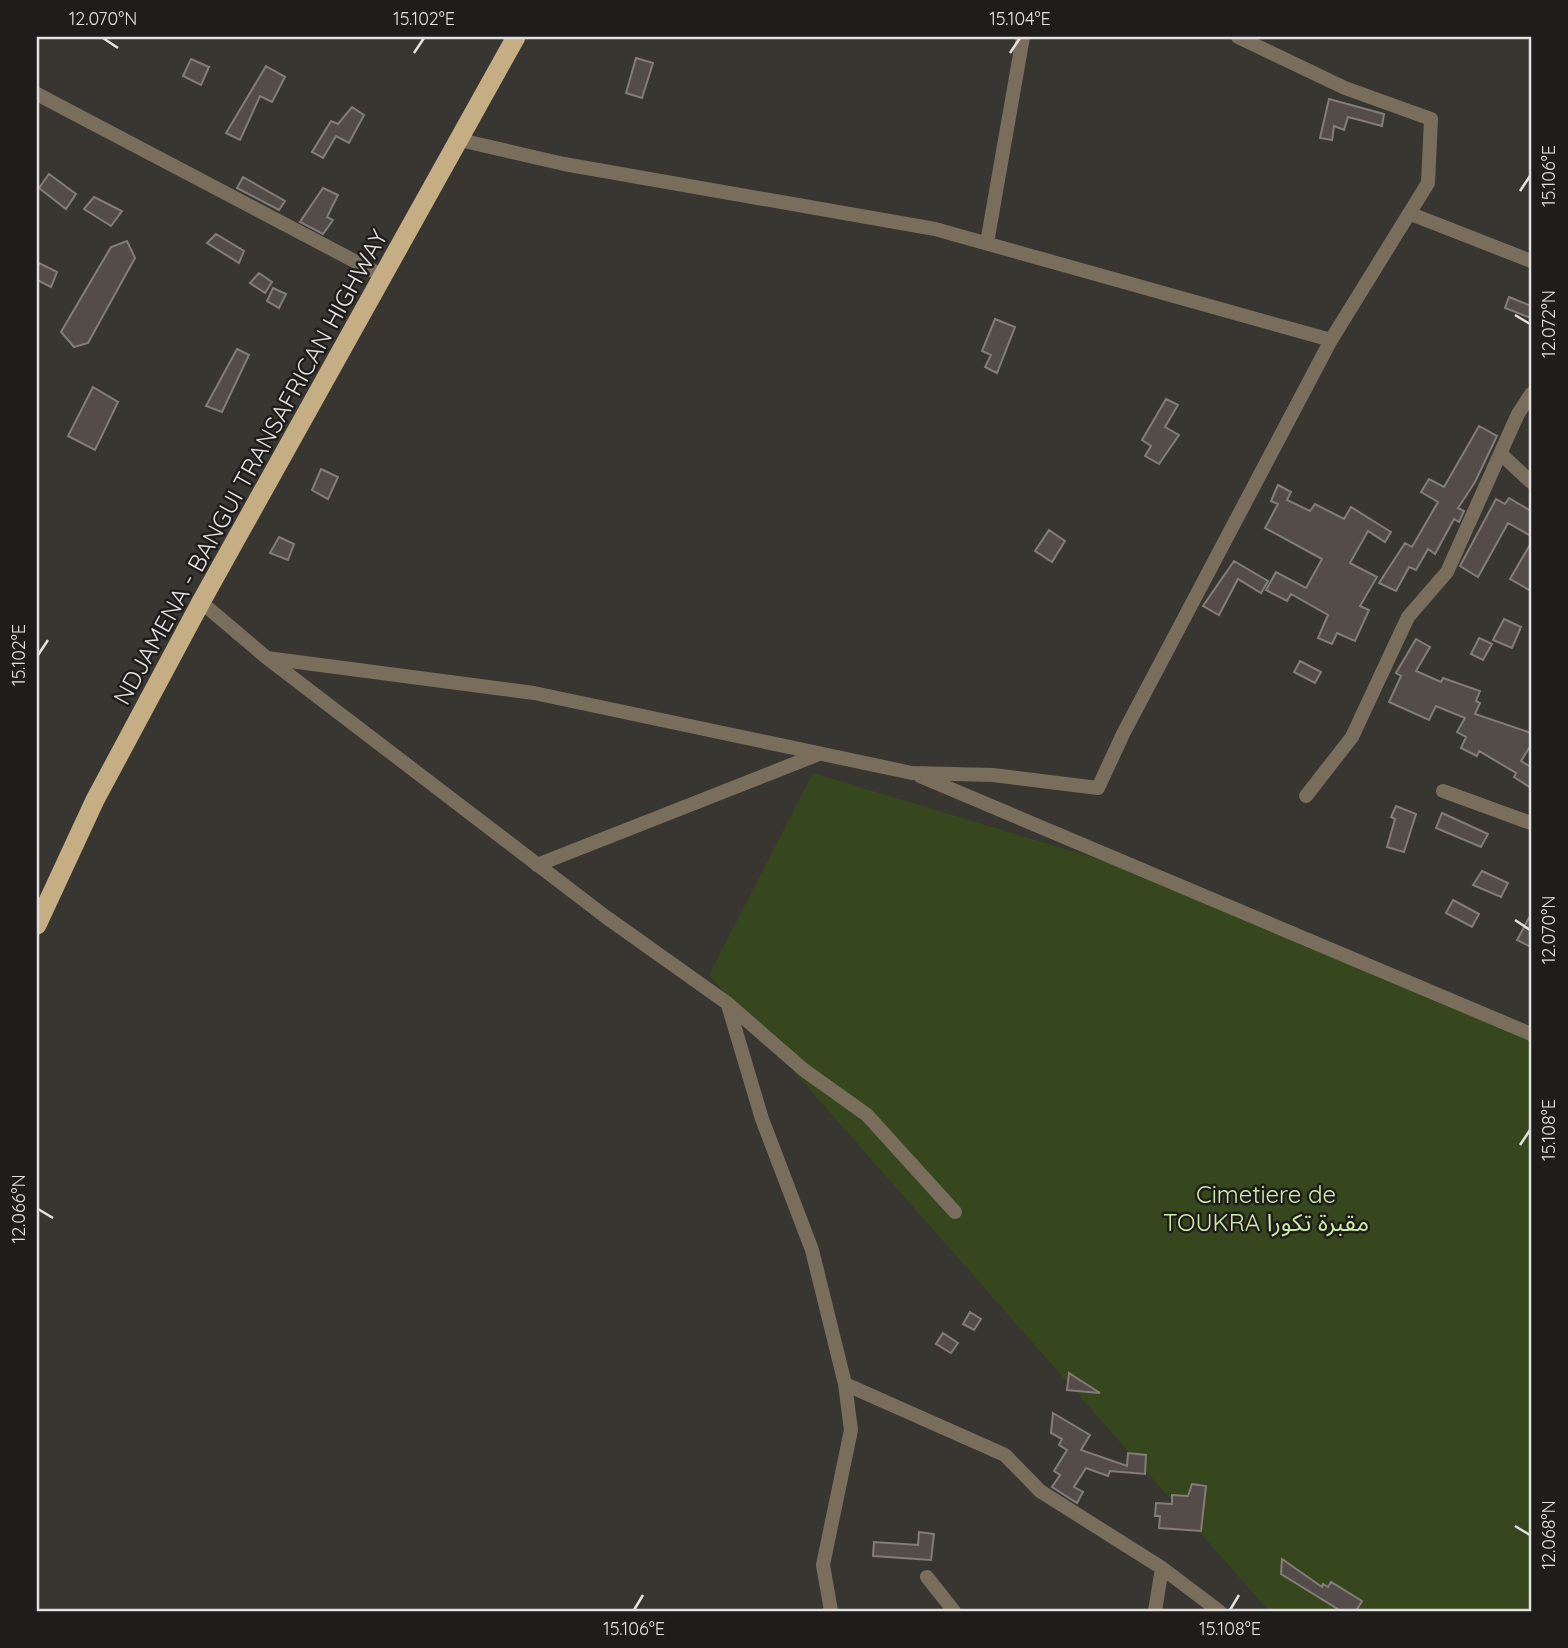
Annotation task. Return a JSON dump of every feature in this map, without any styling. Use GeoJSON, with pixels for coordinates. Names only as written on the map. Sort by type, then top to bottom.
{"type":"FeatureCollection","features":[{"type":"Feature","properties":{"kind":"highway","name":"NDJAMENA - BANGUI TRANSAFRICAN HIGHWAY"},"geometry":{"type":"LineString","coordinates":[[37,925],[95,800],[201,602],[516,37]]}},
{"type":"Feature","properties":{"kind":"street"},"geometry":{"type":"LineString","coordinates":[[987,243],[1023,37]]}},
{"type":"Feature","properties":{"kind":"street"},"geometry":{"type":"LineString","coordinates":[[912,773],[993,775],[1098,788],[1123,734],[1331,340],[1428,183],[1431,119],[1345,88],[1238,37]]}},
{"type":"Feature","properties":{"kind":"street"},"geometry":{"type":"LineString","coordinates":[[37,94],[383,276]]}},
{"type":"Feature","properties":{"kind":"street"},"geometry":{"type":"LineString","coordinates":[[460,140],[564,163],[935,229],[1331,340]]}},
{"type":"Feature","properties":{"kind":"street"},"geometry":{"type":"LineString","coordinates":[[1411,214],[1531,261]]}},
{"type":"Feature","properties":{"kind":"street"},"geometry":{"type":"LineString","coordinates":[[1306,796],[1352,737],[1408,617],[1447,572],[1502,455],[1518,414],[1531,394]]}},
{"type":"Feature","properties":{"kind":"street"},"geometry":{"type":"LineString","coordinates":[[1502,455],[1531,482]]}},
{"type":"Feature","properties":{"kind":"street"},"geometry":{"type":"LineString","coordinates":[[201,602],[267,658],[537,865],[727,1003],[804,1070],[867,1115],[955,1212]]}},
{"type":"Feature","properties":{"kind":"street"},"geometry":{"type":"LineString","coordinates":[[267,658],[534,694],[912,773],[1531,1034]]}},
{"type":"Feature","properties":{"kind":"street"},"geometry":{"type":"LineString","coordinates":[[537,865],[820,753]]}},
{"type":"Feature","properties":{"kind":"street"},"geometry":{"type":"LineString","coordinates":[[1443,791],[1531,822]]}},
{"type":"Feature","properties":{"kind":"street"},"geometry":{"type":"LineString","coordinates":[[727,1003],[762,1119],[812,1250],[845,1384],[851,1430],[823,1565],[831,1611]]}},
{"type":"Feature","properties":{"kind":"street"},"geometry":{"type":"LineString","coordinates":[[845,1384],[1005,1455],[1040,1491],[1161,1567],[1219,1611]]}},
{"type":"Feature","properties":{"kind":"street"},"geometry":{"type":"LineString","coordinates":[[1155,1611],[1161,1567]]}},
{"type":"Feature","properties":{"kind":"street"},"geometry":{"type":"LineString","coordinates":[[927,1577],[954,1611]]}},
{"type":"Feature","properties":{"kind":"green space","name":"Cimetiere de TOUKRA مقبرة تكورا"},"geometry":{"type":"Polygon","coordinates":[[[813,773],[1231,899],[1531,1037],[1531,1611],[1269,1611],[709,975],[813,773]]]}},
{"type":"Feature","properties":{"kind":"building"},"geometry":{"type":"Polygon","coordinates":[[[636,58],[653,63],[642,98],[626,93],[636,58]]]}},
{"type":"Feature","properties":{"kind":"building"},"geometry":{"type":"Polygon","coordinates":[[[191,59],[209,67],[201,85],[183,76],[191,59]]]}},
{"type":"Feature","properties":{"kind":"building"},"geometry":{"type":"Polygon","coordinates":[[[266,66],[285,77],[272,102],[260,96],[240,140],[226,133],[266,66]]]}},
{"type":"Feature","properties":{"kind":"building"},"geometry":{"type":"Polygon","coordinates":[[[1329,99],[1384,114],[1382,126],[1348,117],[1344,130],[1334,126],[1332,140],[1320,138],[1329,99]]]}},
{"type":"Feature","properties":{"kind":"building"},"geometry":{"type":"Polygon","coordinates":[[[352,107],[364,115],[349,143],[336,136],[323,158],[312,152],[331,121],[338,124],[352,107]]]}},
{"type":"Feature","properties":{"kind":"building"},"geometry":{"type":"Polygon","coordinates":[[[49,174],[76,194],[66,209],[39,188],[49,174]]]}},
{"type":"Feature","properties":{"kind":"building"},"geometry":{"type":"Polygon","coordinates":[[[243,177],[285,201],[279,210],[237,188],[243,177]]]}},
{"type":"Feature","properties":{"kind":"building"},"geometry":{"type":"Polygon","coordinates":[[[323,188],[338,195],[327,217],[333,220],[323,234],[300,222],[323,188]]]}},
{"type":"Feature","properties":{"kind":"building"},"geometry":{"type":"Polygon","coordinates":[[[94,197],[122,211],[111,226],[84,209],[94,197]]]}},
{"type":"Feature","properties":{"kind":"building"},"geometry":{"type":"Polygon","coordinates":[[[216,234],[244,251],[239,263],[207,243],[216,234]]]}},
{"type":"Feature","properties":{"kind":"building"},"geometry":{"type":"Polygon","coordinates":[[[127,241],[135,258],[88,343],[74,347],[61,332],[111,247],[127,241]]]}},
{"type":"Feature","properties":{"kind":"building"},"geometry":{"type":"Polygon","coordinates":[[[37,262],[57,272],[51,287],[37,280],[37,262]]]}},
{"type":"Feature","properties":{"kind":"building"},"geometry":{"type":"Polygon","coordinates":[[[259,273],[272,282],[265,293],[250,283],[259,273]]]}},
{"type":"Feature","properties":{"kind":"building"},"geometry":{"type":"Polygon","coordinates":[[[273,288],[286,294],[279,308],[267,301],[273,288]]]}},
{"type":"Feature","properties":{"kind":"building"},"geometry":{"type":"Polygon","coordinates":[[[1509,297],[1531,306],[1531,318],[1505,308],[1509,297]]]}},
{"type":"Feature","properties":{"kind":"building"},"geometry":{"type":"Polygon","coordinates":[[[995,319],[1015,327],[997,373],[985,367],[991,355],[982,351],[995,319]]]}},
{"type":"Feature","properties":{"kind":"building"},"geometry":{"type":"Polygon","coordinates":[[[237,349],[249,355],[222,412],[206,406],[237,349]]]}},
{"type":"Feature","properties":{"kind":"building"},"geometry":{"type":"Polygon","coordinates":[[[93,387],[118,402],[95,450],[68,436],[93,387]]]}},
{"type":"Feature","properties":{"kind":"building"},"geometry":{"type":"Polygon","coordinates":[[[1166,399],[1178,405],[1165,427],[1179,435],[1159,464],[1145,456],[1151,446],[1142,440],[1166,399]]]}},
{"type":"Feature","properties":{"kind":"building"},"geometry":{"type":"Polygon","coordinates":[[[1479,426],[1497,436],[1475,482],[1458,508],[1464,511],[1459,522],[1454,519],[1435,554],[1428,549],[1416,570],[1409,567],[1396,591],[1379,583],[1405,543],[1412,547],[1438,502],[1421,492],[1429,479],[1444,487],[1479,426]]]}},
{"type":"Feature","properties":{"kind":"building"},"geometry":{"type":"Polygon","coordinates":[[[321,469],[338,477],[328,499],[312,490],[321,469]]]}},
{"type":"Feature","properties":{"kind":"building"},"geometry":{"type":"Polygon","coordinates":[[[1278,485],[1291,492],[1287,500],[1310,511],[1315,504],[1344,519],[1351,507],[1391,532],[1385,542],[1368,531],[1350,563],[1377,577],[1360,606],[1369,610],[1355,641],[1337,633],[1332,644],[1318,638],[1328,615],[1291,594],[1287,601],[1266,590],[1276,572],[1306,588],[1322,559],[1265,528],[1278,504],[1271,501],[1278,485]]]}},
{"type":"Feature","properties":{"kind":"building"},"geometry":{"type":"Polygon","coordinates":[[[1509,498],[1531,511],[1531,536],[1508,523],[1478,577],[1460,566],[1496,499],[1505,504],[1509,498]]]}},
{"type":"Feature","properties":{"kind":"building"},"geometry":{"type":"Polygon","coordinates":[[[1049,530],[1065,541],[1052,562],[1035,551],[1049,530]]]}},
{"type":"Feature","properties":{"kind":"building"},"geometry":{"type":"Polygon","coordinates":[[[279,537],[294,544],[288,560],[270,553],[279,537]]]}},
{"type":"Feature","properties":{"kind":"building"},"geometry":{"type":"Polygon","coordinates":[[[1531,543],[1531,591],[1510,579],[1531,543]]]}},
{"type":"Feature","properties":{"kind":"building"},"geometry":{"type":"Polygon","coordinates":[[[1234,561],[1268,581],[1261,593],[1238,579],[1219,615],[1203,606],[1234,561]]]}},
{"type":"Feature","properties":{"kind":"building"},"geometry":{"type":"Polygon","coordinates":[[[1504,619],[1521,627],[1512,648],[1493,640],[1504,619]]]}},
{"type":"Feature","properties":{"kind":"building"},"geometry":{"type":"Polygon","coordinates":[[[1479,638],[1492,644],[1483,660],[1471,654],[1479,638]]]}},
{"type":"Feature","properties":{"kind":"building"},"geometry":{"type":"Polygon","coordinates":[[[1416,639],[1430,647],[1416,671],[1441,682],[1443,678],[1480,691],[1476,701],[1480,703],[1475,714],[1531,733],[1531,745],[1521,761],[1531,767],[1531,788],[1514,777],[1516,773],[1479,751],[1477,756],[1461,748],[1466,737],[1457,732],[1465,718],[1436,706],[1429,720],[1389,702],[1401,676],[1396,673],[1416,639]]]}},
{"type":"Feature","properties":{"kind":"building"},"geometry":{"type":"Polygon","coordinates":[[[1300,661],[1321,672],[1315,683],[1294,672],[1300,661]]]}},
{"type":"Feature","properties":{"kind":"building"},"geometry":{"type":"Polygon","coordinates":[[[1396,806],[1416,814],[1404,852],[1387,847],[1395,819],[1391,817],[1396,806]]]}},
{"type":"Feature","properties":{"kind":"building"},"geometry":{"type":"Polygon","coordinates":[[[1442,813],[1488,834],[1481,847],[1436,828],[1442,813]]]}},
{"type":"Feature","properties":{"kind":"building"},"geometry":{"type":"Polygon","coordinates":[[[1482,871],[1508,883],[1501,897],[1473,885],[1482,871]]]}},
{"type":"Feature","properties":{"kind":"building"},"geometry":{"type":"Polygon","coordinates":[[[1453,900],[1479,914],[1472,927],[1446,913],[1453,900]]]}},
{"type":"Feature","properties":{"kind":"building"},"geometry":{"type":"Polygon","coordinates":[[[1531,914],[1531,947],[1517,940],[1531,914]]]}},
{"type":"Feature","properties":{"kind":"building"},"geometry":{"type":"Polygon","coordinates":[[[970,1312],[981,1319],[974,1330],[963,1324],[970,1312]]]}},
{"type":"Feature","properties":{"kind":"building"},"geometry":{"type":"Polygon","coordinates":[[[943,1333],[958,1343],[951,1353],[936,1344],[943,1333]]]}},
{"type":"Feature","properties":{"kind":"building"},"geometry":{"type":"Polygon","coordinates":[[[1069,1373],[1100,1393],[1067,1390],[1069,1373]]]}},
{"type":"Feature","properties":{"kind":"building"},"geometry":{"type":"Polygon","coordinates":[[[1053,1413],[1090,1435],[1081,1450],[1127,1466],[1128,1453],[1146,1455],[1145,1474],[1110,1471],[1108,1476],[1086,1468],[1074,1487],[1083,1492],[1077,1503],[1052,1487],[1060,1475],[1054,1471],[1067,1450],[1059,1445],[1062,1439],[1051,1433],[1053,1413]]]}},
{"type":"Feature","properties":{"kind":"building"},"geometry":{"type":"Polygon","coordinates":[[[1192,1484],[1206,1486],[1201,1531],[1159,1528],[1160,1516],[1155,1516],[1156,1503],[1172,1504],[1172,1495],[1188,1496],[1192,1484]]]}},
{"type":"Feature","properties":{"kind":"building"},"geometry":{"type":"Polygon","coordinates":[[[919,1532],[934,1534],[931,1560],[873,1556],[874,1542],[918,1545],[919,1532]]]}},
{"type":"Feature","properties":{"kind":"building"},"geometry":{"type":"Polygon","coordinates":[[[1282,1559],[1322,1587],[1323,1584],[1328,1587],[1331,1582],[1362,1601],[1356,1611],[1341,1611],[1281,1574],[1282,1559]]]}}]}
